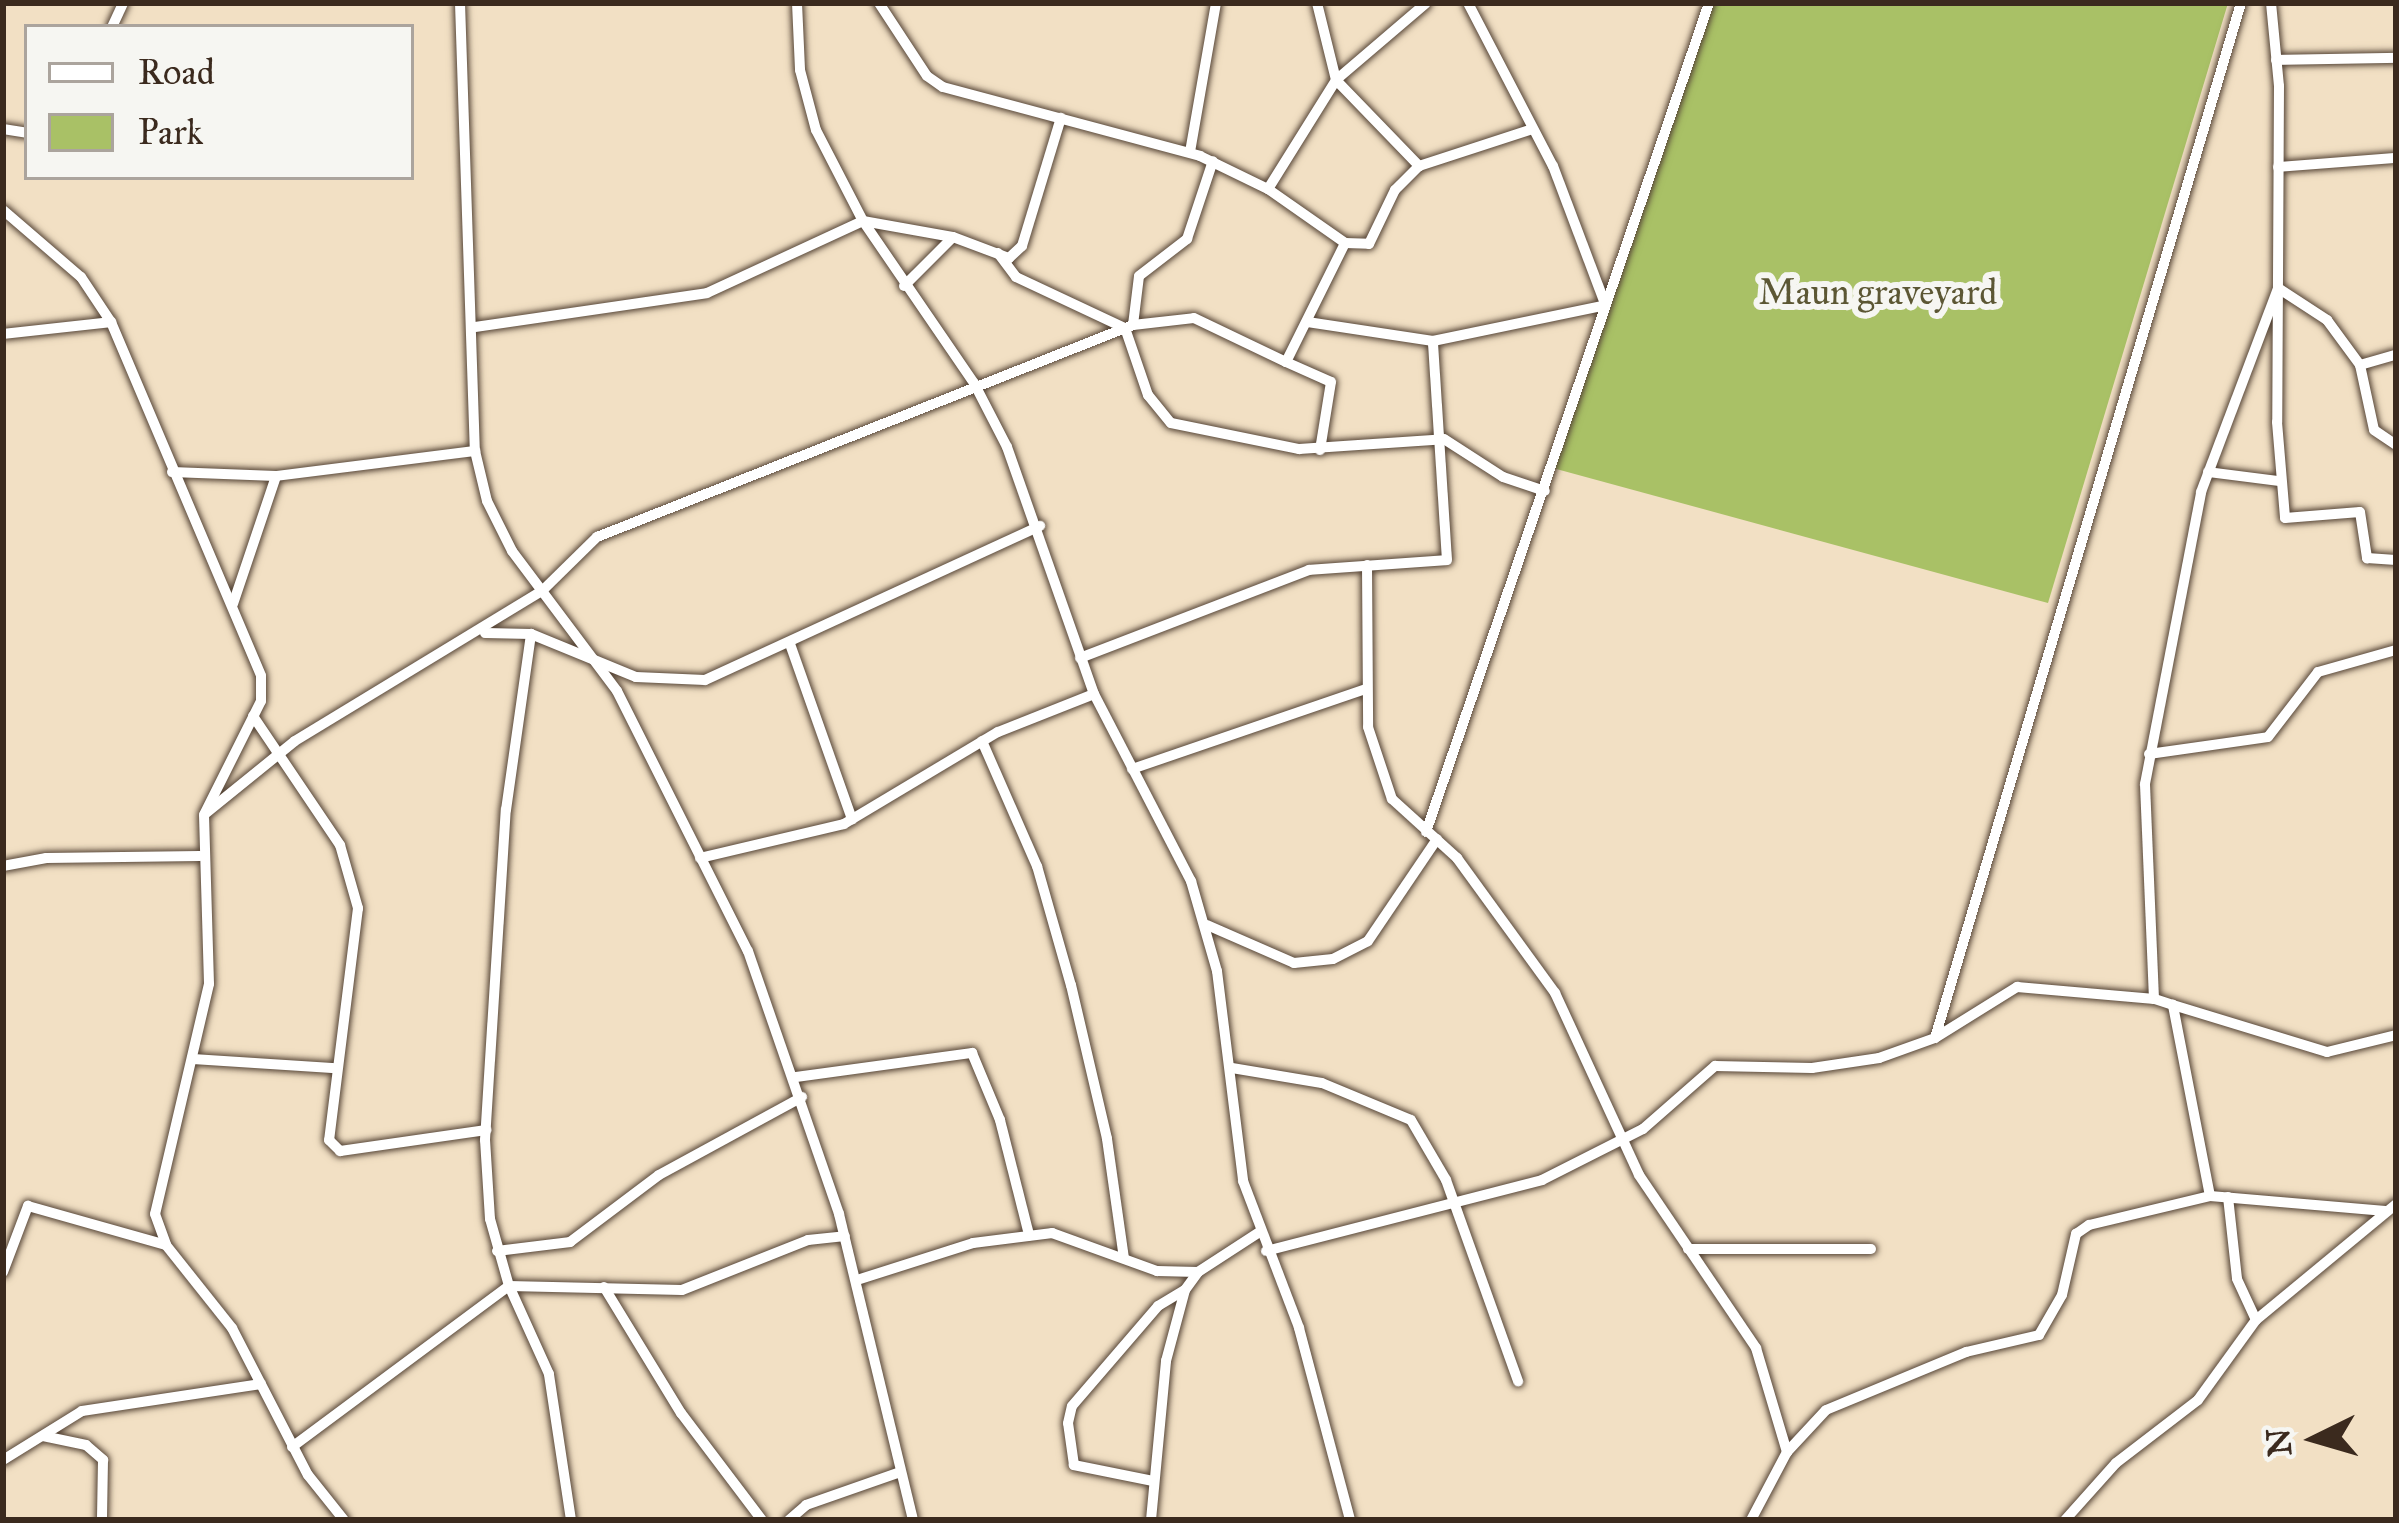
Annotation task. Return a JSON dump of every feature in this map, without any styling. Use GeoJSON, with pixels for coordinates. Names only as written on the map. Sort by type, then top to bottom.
{"type":"FeatureCollection","features":[{"type":"Feature","properties":{"kind":"street"},"geometry":{"type":"LineString","coordinates":[[460,3],[475,327],[475,451],[497,527],[598,663],[748,951],[796,1077],[845,1236],[913,1520]]}},
{"type":"Feature","properties":{"kind":"street"},"geometry":{"type":"LineString","coordinates":[[797,3],[811,113],[863,221],[974,383],[1040,526],[1094,694],[1176,846],[1207,925],[1232,1069],[1237,1152],[1258,1233],[1299,1328],[1350,1520]]}},
{"type":"Feature","properties":{"kind":"street"},"geometry":{"type":"LineString","coordinates":[[879,3],[927,76],[943,87],[1190,152],[1268,189],[1345,243],[1369,244],[1395,190],[1419,166],[1530,130]]}},
{"type":"Feature","properties":{"kind":"street"},"geometry":{"type":"LineString","coordinates":[[1190,152],[1216,3]]}},
{"type":"Feature","properties":{"kind":"street"},"geometry":{"type":"LineString","coordinates":[[1317,3],[1336,80],[1419,166]]}},
{"type":"Feature","properties":{"kind":"street"},"geometry":{"type":"LineString","coordinates":[[1268,189],[1336,80],[1426,3]]}},
{"type":"Feature","properties":{"kind":"street"},"geometry":{"type":"LineString","coordinates":[[1468,3],[1530,130],[1553,166],[1603,303]]}},
{"type":"Feature","properties":{"kind":"street"},"geometry":{"type":"LineString","coordinates":[[1207,925],[1294,963],[1333,959],[1368,941],[1432,835],[1603,303],[1708,3]]}},
{"type":"Feature","properties":{"kind":"street"},"geometry":{"type":"LineString","coordinates":[[1935,1038],[2241,3]]}},
{"type":"Feature","properties":{"kind":"street"},"geometry":{"type":"LineString","coordinates":[[2270,3],[2278,167],[2278,481],[2286,521],[2360,512],[2367,558],[2396,560]]}},
{"type":"Feature","properties":{"kind":"street"},"geometry":{"type":"LineString","coordinates":[[2276,60],[2396,58]]}},
{"type":"Feature","properties":{"kind":"street"},"geometry":{"type":"LineString","coordinates":[[475,327],[707,293],[863,221],[953,236],[1009,258],[1030,232],[1061,118]]}},
{"type":"Feature","properties":{"kind":"street"},"geometry":{"type":"LineString","coordinates":[[2278,167],[2396,158]]}},
{"type":"Feature","properties":{"kind":"street"},"geometry":{"type":"LineString","coordinates":[[1213,161],[1187,239],[1139,276],[1129,326],[1148,395],[1171,423],[1320,450],[1444,439],[1503,477],[1545,490]]}},
{"type":"Feature","properties":{"kind":"street"},"geometry":{"type":"LineString","coordinates":[[3,210],[81,277],[111,322],[261,676],[253,716],[204,815],[200,856],[212,946],[194,1059],[157,1198],[166,1245],[220,1308],[292,1447],[344,1520]]}},
{"type":"Feature","properties":{"kind":"street"},"geometry":{"type":"LineString","coordinates":[[904,286],[953,236]]}},
{"type":"Feature","properties":{"kind":"street"},"geometry":{"type":"LineString","coordinates":[[1286,362],[1345,243]]}},
{"type":"Feature","properties":{"kind":"street"},"geometry":{"type":"LineString","coordinates":[[998,253],[1016,277],[1129,326]]}},
{"type":"Feature","properties":{"kind":"street"},"geometry":{"type":"LineString","coordinates":[[2154,999],[2144,821],[2149,754],[2208,472],[2278,288]]}},
{"type":"Feature","properties":{"kind":"street"},"geometry":{"type":"LineString","coordinates":[[2278,288],[2327,320],[2360,364],[2374,430],[2396,445]]}},
{"type":"Feature","properties":{"kind":"street"},"geometry":{"type":"LineString","coordinates":[[1306,322],[1433,341],[1603,303]]}},
{"type":"Feature","properties":{"kind":"street"},"geometry":{"type":"LineString","coordinates":[[204,815],[281,752],[482,632],[543,590],[574,552],[638,516],[1129,326],[1194,318],[1331,382],[1320,450]]}},
{"type":"Feature","properties":{"kind":"street"},"geometry":{"type":"LineString","coordinates":[[3,334],[111,322]]}},
{"type":"Feature","properties":{"kind":"street"},"geometry":{"type":"LineString","coordinates":[[1080,658],[1284,577],[1447,560],[1444,439],[1433,341]]}},
{"type":"Feature","properties":{"kind":"street"},"geometry":{"type":"LineString","coordinates":[[2360,364],[2396,355]]}},
{"type":"Feature","properties":{"kind":"street"},"geometry":{"type":"LineString","coordinates":[[172,472],[276,476],[475,451]]}},
{"type":"Feature","properties":{"kind":"street"},"geometry":{"type":"LineString","coordinates":[[2208,472],[2278,481]]}},
{"type":"Feature","properties":{"kind":"street"},"geometry":{"type":"LineString","coordinates":[[233,604],[276,476]]}},
{"type":"Feature","properties":{"kind":"street"},"geometry":{"type":"LineString","coordinates":[[482,632],[531,634],[598,663],[686,683],[790,644],[1040,526]]}},
{"type":"Feature","properties":{"kind":"street"},"geometry":{"type":"LineString","coordinates":[[1367,565],[1366,689],[1378,765],[1407,820],[1432,835],[1537,964],[1620,1139],[1767,1370],[1787,1453]]}},
{"type":"Feature","properties":{"kind":"street"},"geometry":{"type":"LineString","coordinates":[[531,634],[506,810],[486,1130],[497,1251],[549,1374],[571,1520]]}},
{"type":"Feature","properties":{"kind":"street"},"geometry":{"type":"LineString","coordinates":[[790,644],[851,819]]}},
{"type":"Feature","properties":{"kind":"street"},"geometry":{"type":"LineString","coordinates":[[2149,754],[2267,737],[2318,672],[2396,650]]}},
{"type":"Feature","properties":{"kind":"street"},"geometry":{"type":"LineString","coordinates":[[1132,769],[1366,689]]}},
{"type":"Feature","properties":{"kind":"street"},"geometry":{"type":"LineString","coordinates":[[700,858],[851,819],[982,741],[1094,694]]}},
{"type":"Feature","properties":{"kind":"street"},"geometry":{"type":"LineString","coordinates":[[253,716],[340,845],[358,908],[335,1068],[333,1148],[486,1130]]}},
{"type":"Feature","properties":{"kind":"street"},"geometry":{"type":"LineString","coordinates":[[982,741],[1036,866],[1071,985],[1124,1258]]}},
{"type":"Feature","properties":{"kind":"street"},"geometry":{"type":"LineString","coordinates":[[3,866],[46,858],[200,856]]}},
{"type":"Feature","properties":{"kind":"street"},"geometry":{"type":"LineString","coordinates":[[1266,1251],[1542,1180],[1669,1111],[1715,1066],[1834,1066],[1935,1038],[2017,987],[2154,999],[2327,1052],[2396,1035]]}},
{"type":"Feature","properties":{"kind":"street"},"geometry":{"type":"LineString","coordinates":[[2173,1005],[2210,1196]]}},
{"type":"Feature","properties":{"kind":"street"},"geometry":{"type":"LineString","coordinates":[[796,1077],[972,1053],[1000,1120],[1029,1235]]}},
{"type":"Feature","properties":{"kind":"street"},"geometry":{"type":"LineString","coordinates":[[194,1059],[335,1068]]}},
{"type":"Feature","properties":{"kind":"street"},"geometry":{"type":"LineString","coordinates":[[1232,1069],[1322,1083],[1411,1120],[1456,1205],[1518,1381]]}},
{"type":"Feature","properties":{"kind":"street"},"geometry":{"type":"LineString","coordinates":[[497,1251],[570,1241],[659,1174],[802,1097]]}},
{"type":"Feature","properties":{"kind":"street"},"geometry":{"type":"LineString","coordinates":[[1751,1520],[1787,1453],[1811,1422],[1844,1401],[1966,1352],[2039,1335],[2062,1295],[2077,1234],[2089,1225],[2210,1196],[2391,1208]]}},
{"type":"Feature","properties":{"kind":"street"},"geometry":{"type":"LineString","coordinates":[[2228,1197],[2237,1279],[2255,1320]]}},
{"type":"Feature","properties":{"kind":"street"},"geometry":{"type":"LineString","coordinates":[[3,1272],[28,1206],[166,1245]]}},
{"type":"Feature","properties":{"kind":"street"},"geometry":{"type":"LineString","coordinates":[[2065,1520],[2116,1462],[2198,1400],[2255,1320],[2391,1208]]}},
{"type":"Feature","properties":{"kind":"street"},"geometry":{"type":"LineString","coordinates":[[1151,1520],[1166,1361],[1185,1290],[1198,1272],[1258,1233]]}},
{"type":"Feature","properties":{"kind":"street"},"geometry":{"type":"LineString","coordinates":[[857,1280],[973,1244],[1029,1235],[1069,1236],[1157,1271],[1198,1272]]}},
{"type":"Feature","properties":{"kind":"street"},"geometry":{"type":"LineString","coordinates":[[292,1447],[509,1286],[682,1290],[808,1240],[845,1236]]}},
{"type":"Feature","properties":{"kind":"street"},"geometry":{"type":"LineString","coordinates":[[1688,1249],[1871,1249]]}},
{"type":"Feature","properties":{"kind":"street"},"geometry":{"type":"LineString","coordinates":[[604,1287],[681,1413],[762,1520]]}},
{"type":"Feature","properties":{"kind":"street"},"geometry":{"type":"LineString","coordinates":[[1153,1480],[1074,1465],[1068,1423],[1072,1406],[1158,1306],[1185,1290]]}},
{"type":"Feature","properties":{"kind":"street"},"geometry":{"type":"LineString","coordinates":[[3,1460],[82,1411],[262,1384]]}},
{"type":"Feature","properties":{"kind":"street"},"geometry":{"type":"LineString","coordinates":[[43,1436],[86,1445],[103,1460],[102,1520]]}},
{"type":"Feature","properties":{"kind":"street"},"geometry":{"type":"LineString","coordinates":[[789,1520],[806,1505],[900,1472]]}},
{"type":"Feature","properties":{"kind":"green space","name":"Maun graveyard"},"geometry":{"type":"Polygon","coordinates":[[[1713,3],[2228,3],[2048,603],[1549,467],[1713,3]]]}}]}
